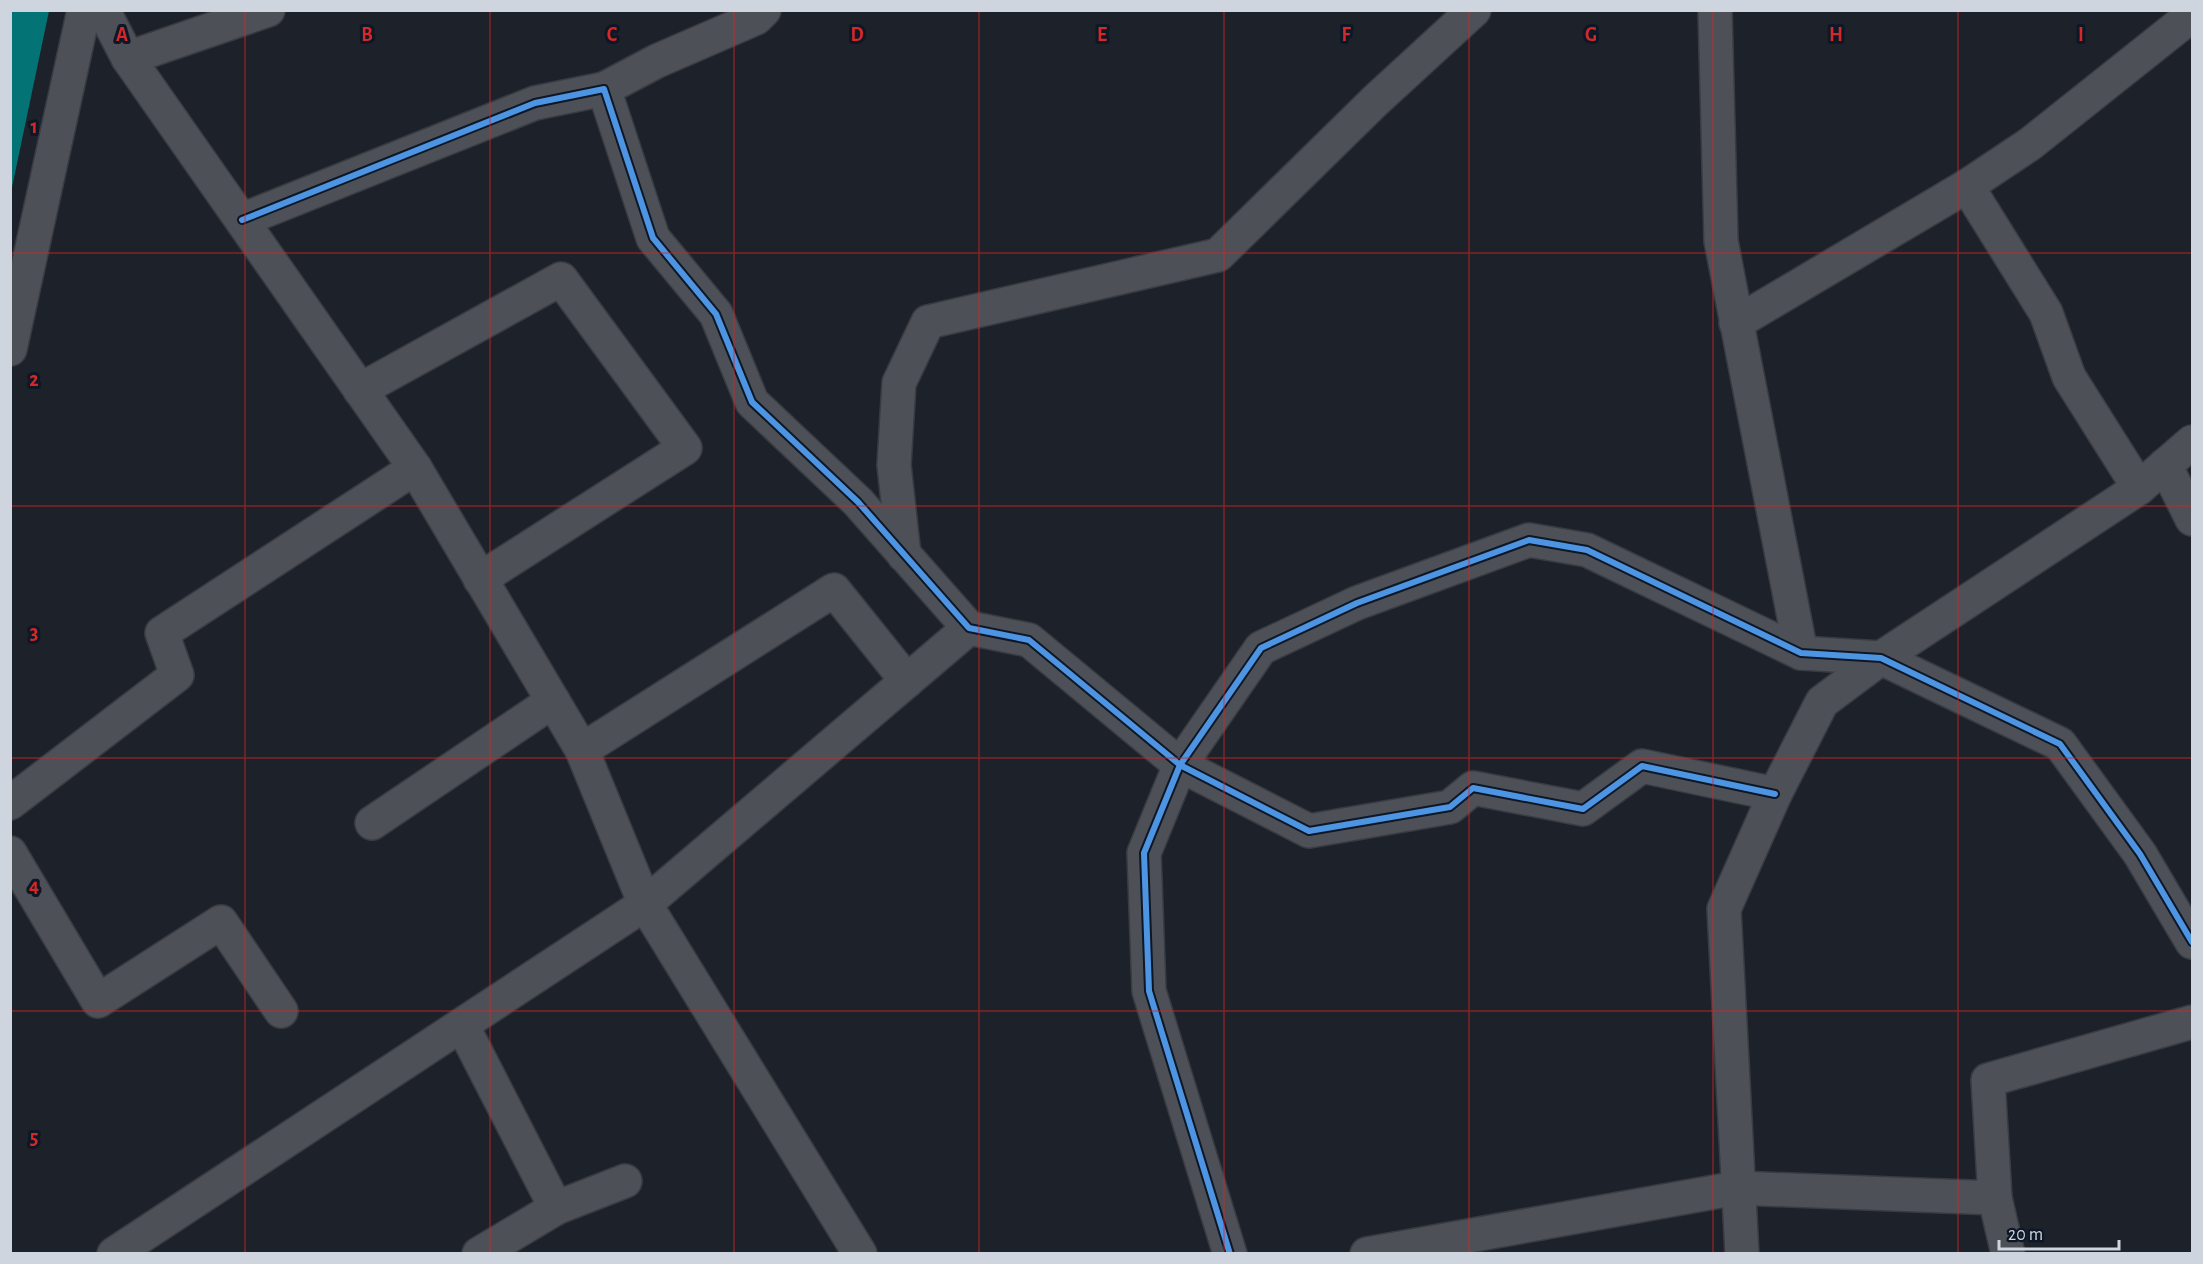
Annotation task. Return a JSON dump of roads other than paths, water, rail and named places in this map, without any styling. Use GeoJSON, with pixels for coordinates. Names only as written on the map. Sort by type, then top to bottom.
{"type":"FeatureCollection","features":[{"type":"Feature","properties":{"kind":"street"},"geometry":{"type":"LineString","coordinates":[[10,349],[84,10]]}},
{"type":"Feature","properties":{"kind":"street"},"geometry":{"type":"LineString","coordinates":[[103,10],[128,58],[415,468],[582,750],[645,904],[860,1254]]}},
{"type":"Feature","properties":{"kind":"street"},"geometry":{"type":"LineString","coordinates":[[128,58],[268,10]]}},
{"type":"Feature","properties":{"kind":"street"},"geometry":{"type":"LineString","coordinates":[[242,220],[535,103],[604,89],[657,61],[756,18],[764,10]]}},
{"type":"Feature","properties":{"kind":"street"},"geometry":{"type":"LineString","coordinates":[[904,555],[894,465],[899,384],[928,322],[1218,255],[1375,101],[1474,10]]}},
{"type":"Feature","properties":{"kind":"street"},"geometry":{"type":"LineString","coordinates":[[1715,10],[1720,241],[1801,652]]}},
{"type":"Feature","properties":{"kind":"street"},"geometry":{"type":"LineString","coordinates":[[1736,323],[1967,186],[2030,144],[2193,15]]}},
{"type":"Feature","properties":{"kind":"street"},"geometry":{"type":"LineString","coordinates":[[604,89],[653,238],[716,314],[753,402],[858,502],[969,628],[1029,640],[1180,765],[1309,831],[1450,807],[1473,788],[1583,809],[1642,766],[1775,794]]}},
{"type":"Feature","properties":{"kind":"street"},"geometry":{"type":"LineString","coordinates":[[1967,186],[2046,313],[2069,377],[2139,488]]}},
{"type":"Feature","properties":{"kind":"street"},"geometry":{"type":"LineString","coordinates":[[360,390],[561,279],[685,448],[480,579]]}},
{"type":"Feature","properties":{"kind":"street"},"geometry":{"type":"LineString","coordinates":[[1742,1254],[1724,909],[1775,794],[1822,702],[1881,658],[2139,488],[2193,442]]}},
{"type":"Feature","properties":{"kind":"street"},"geometry":{"type":"LineString","coordinates":[[2165,465],[2193,519]]}},
{"type":"Feature","properties":{"kind":"street"},"geometry":{"type":"LineString","coordinates":[[10,803],[177,675],[162,633],[415,468]]}},
{"type":"Feature","properties":{"kind":"street"},"geometry":{"type":"LineString","coordinates":[[1230,1254],[1149,991],[1144,853],[1180,765],[1261,648],[1357,603],[1529,540],[1587,550],[1801,652],[1881,658],[2060,744],[2140,854],[2193,942]]}},
{"type":"Feature","properties":{"kind":"street"},"geometry":{"type":"LineString","coordinates":[[582,750],[834,590],[907,681]]}},
{"type":"Feature","properties":{"kind":"street"},"geometry":{"type":"LineString","coordinates":[[114,1254],[645,904],[969,628]]}},
{"type":"Feature","properties":{"kind":"street"},"geometry":{"type":"LineString","coordinates":[[372,823],[553,702]]}},
{"type":"Feature","properties":{"kind":"street"},"geometry":{"type":"LineString","coordinates":[[10,853],[98,1001],[221,922],[281,1011]]}},
{"type":"Feature","properties":{"kind":"street"},"geometry":{"type":"LineString","coordinates":[[2008,1254],[1995,1198],[1988,1080],[2193,1022]]}},
{"type":"Feature","properties":{"kind":"street"},"geometry":{"type":"LineString","coordinates":[[462,1025],[556,1208]]}},
{"type":"Feature","properties":{"kind":"street"},"geometry":{"type":"LineString","coordinates":[[479,1254],[556,1208],[625,1181]]}},
{"type":"Feature","properties":{"kind":"street"},"geometry":{"type":"LineString","coordinates":[[1367,1254],[1737,1188],[1995,1198]]}},
{"type":"Feature","properties":{"kind":"water"},"geometry":{"type":"Polygon","coordinates":[[[10,11],[49,11],[11,192],[10,11]]]}}]}
